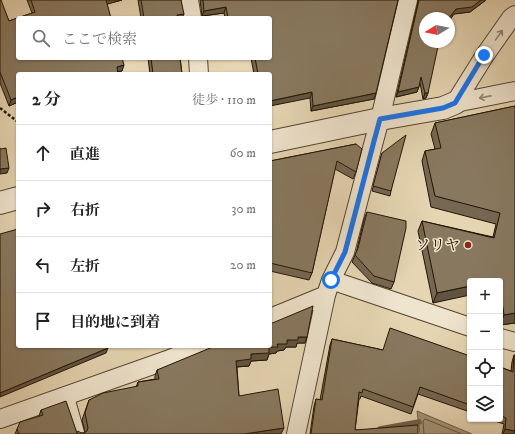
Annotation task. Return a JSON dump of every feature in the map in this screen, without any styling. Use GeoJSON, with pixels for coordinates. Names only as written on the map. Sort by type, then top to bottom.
{"type":"FeatureCollection","features":[{"type":"Feature","properties":{"kind":"street"},"geometry":{"type":"LineString","coordinates":[[189,0],[192,16]]}},
{"type":"Feature","properties":{"kind":"street"},"geometry":{"type":"LineString","coordinates":[[296,434],[329,288],[345,252],[380,119],[408,0]]}},
{"type":"Feature","properties":{"kind":"street"},"geometry":{"type":"LineString","coordinates":[[455,103],[484,55],[511,18],[515,15]]}},
{"type":"Feature","properties":{"kind":"street"},"geometry":{"type":"LineString","coordinates":[[198,60],[200,72]]}},
{"type":"Feature","properties":{"kind":"street"},"geometry":{"type":"LineString","coordinates":[[272,142],[380,119],[443,108],[455,103],[515,91]]}},
{"type":"Feature","properties":{"kind":"street"},"geometry":{"type":"LineString","coordinates":[[0,203],[16,199]]}},
{"type":"Feature","properties":{"kind":"street"},"geometry":{"type":"LineString","coordinates":[[272,317],[329,288],[467,326]]}},
{"type":"Feature","properties":{"kind":"street"},"geometry":{"type":"LineString","coordinates":[[503,339],[515,342]]}},
{"type":"Feature","properties":{"kind":"street"},"geometry":{"type":"LineString","coordinates":[[0,419],[69,395],[166,353],[192,348]]}},
{"type":"Feature","properties":{"kind":"lane"},"geometry":{"type":"LineString","coordinates":[[69,395],[80,434]]}},
{"type":"Feature","properties":{"kind":"path"},"geometry":{"type":"LineString","coordinates":[[0,108],[16,120]]}},
{"type":"Feature","properties":{"kind":"water"},"geometry":{"type":"Polygon","coordinates":[[[417,411],[472,434],[420,434],[417,411]]]}},
{"type":"Feature","properties":{"kind":"building"},"geometry":{"type":"Polygon","coordinates":[[[0,0],[9,21],[16,19],[16,60],[123,60],[124,65],[117,67],[118,72],[16,72],[16,98],[11,100],[0,72],[0,0]]]}},
{"type":"Feature","properties":{"kind":"building"},"geometry":{"type":"Polygon","coordinates":[[[31,0],[106,0],[110,16],[23,16],[35,12],[31,0]]]}},
{"type":"Feature","properties":{"kind":"building"},"geometry":{"type":"Polygon","coordinates":[[[141,0],[181,0],[184,14],[177,16],[144,16],[141,0]]]}},
{"type":"Feature","properties":{"kind":"building"},"geometry":{"type":"Polygon","coordinates":[[[203,0],[398,0],[376,93],[313,106],[312,92],[272,101],[272,72],[258,72],[255,60],[272,60],[272,16],[228,16],[226,7],[204,11],[203,0]]]}},
{"type":"Feature","properties":{"kind":"building"},"geometry":{"type":"Polygon","coordinates":[[[419,0],[481,0],[472,7],[456,9],[454,12],[419,12],[419,48],[438,48],[428,93],[425,93],[421,77],[419,87],[398,92],[419,0]]]}},
{"type":"Feature","properties":{"kind":"building"},"geometry":{"type":"Polygon","coordinates":[[[151,60],[180,60],[182,72],[153,72],[151,60]]]}},
{"type":"Feature","properties":{"kind":"building","name":"ソリヤ"},"geometry":{"type":"Polygon","coordinates":[[[515,106],[515,313],[504,315],[503,278],[467,278],[467,287],[437,293],[422,221],[494,238],[500,213],[435,196],[425,151],[441,148],[435,123],[515,106]]]}},
{"type":"Feature","properties":{"kind":"building"},"geometry":{"type":"Polygon","coordinates":[[[406,135],[391,191],[373,186],[382,153],[406,135]]]}},
{"type":"Feature","properties":{"kind":"building"},"geometry":{"type":"Polygon","coordinates":[[[356,144],[362,149],[356,172],[337,161],[312,273],[272,263],[272,161],[356,144]]]}},
{"type":"Feature","properties":{"kind":"building"},"geometry":{"type":"Polygon","coordinates":[[[0,148],[6,148],[9,168],[0,169],[0,148]]]}},
{"type":"Feature","properties":{"kind":"building"},"geometry":{"type":"Polygon","coordinates":[[[367,212],[406,221],[406,228],[394,282],[374,276],[355,255],[367,212]]]}},
{"type":"Feature","properties":{"kind":"building"},"geometry":{"type":"Polygon","coordinates":[[[16,230],[16,348],[108,348],[0,393],[0,234],[16,230]]]}},
{"type":"Feature","properties":{"kind":"building"},"geometry":{"type":"Polygon","coordinates":[[[313,306],[307,337],[298,337],[298,340],[287,340],[287,344],[277,344],[278,347],[272,347],[272,323],[313,306]]]}},
{"type":"Feature","properties":{"kind":"building"},"geometry":{"type":"Polygon","coordinates":[[[390,328],[467,355],[467,404],[420,387],[413,407],[363,389],[362,393],[359,392],[355,430],[418,425],[418,434],[311,434],[316,399],[322,400],[332,339],[383,350],[390,328]]]}},
{"type":"Feature","properties":{"kind":"building"},"geometry":{"type":"Polygon","coordinates":[[[210,348],[269,348],[269,353],[251,354],[251,359],[236,361],[239,396],[278,389],[284,428],[244,434],[19,434],[17,429],[20,422],[43,415],[41,410],[66,401],[77,433],[78,431],[84,433],[88,428],[85,413],[89,400],[103,393],[138,386],[138,382],[159,379],[157,370],[210,348]]]}},
{"type":"Feature","properties":{"kind":"building"},"geometry":{"type":"Polygon","coordinates":[[[515,355],[515,431],[505,429],[506,418],[503,416],[503,368],[513,372],[515,355]]]}},
{"type":"Feature","properties":{"kind":"waterway"},"geometry":{"type":"LineString","coordinates":[[380,429],[419,422]]}},
{"type":"Feature","properties":{"kind":"place","name":"ソリヤ"},"geometry":{"type":"Point","coordinates":[468,245]}},
{"type":"Feature","properties":{"kind":"route"},"geometry":{"type":"LineString","coordinates":[[331,280],[345,252],[380,119],[443,108],[455,103],[484,55]]}}]}
